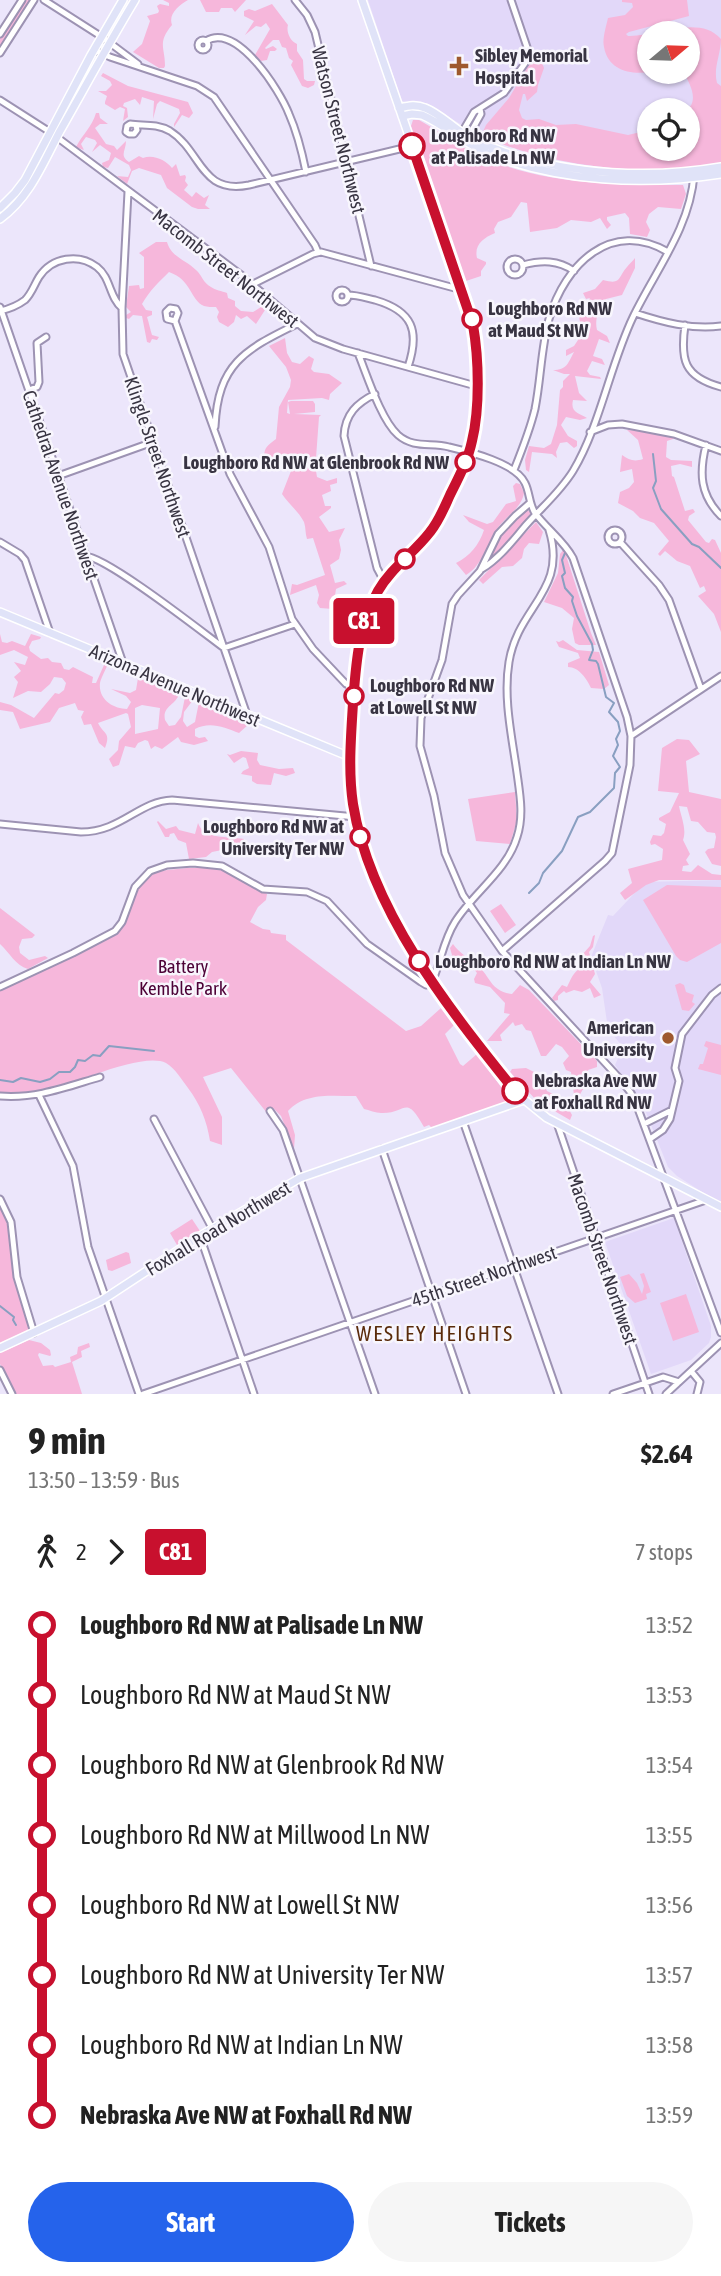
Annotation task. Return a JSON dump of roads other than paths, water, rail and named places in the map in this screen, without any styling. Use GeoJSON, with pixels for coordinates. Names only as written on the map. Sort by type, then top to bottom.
{"type":"FeatureCollection","features":[{"type":"Feature","properties":{"kind":"main road"},"geometry":{"type":"LineString","coordinates":[[0,208],[23,183],[123,0]]}},
{"type":"Feature","properties":{"kind":"main road"},"geometry":{"type":"LineString","coordinates":[[0,219],[30,188],[135,0]]}},
{"type":"Feature","properties":{"kind":"main road"},"geometry":{"type":"LineString","coordinates":[[362,0],[462,290],[474,331],[476,386],[475,426],[460,475],[432,529],[384,581],[368,609],[361,630],[350,757],[351,790],[364,851],[377,882],[432,982],[524,1100],[557,1123],[721,1208]]}},
{"type":"Feature","properties":{"kind":"main road"},"geometry":{"type":"LineString","coordinates":[[401,112],[422,116],[506,160],[567,174],[635,180],[721,174]]}},
{"type":"Feature","properties":{"kind":"main road"},"geometry":{"type":"LineString","coordinates":[[694,174],[721,167]]}},
{"type":"Feature","properties":{"kind":"main road","name":"Arizona Avenue Northwest"},"geometry":{"type":"LineString","coordinates":[[0,612],[350,757]]}},
{"type":"Feature","properties":{"kind":"main road","name":"Foxhall Road Northwest"},"geometry":{"type":"LineString","coordinates":[[0,1348],[106,1298],[212,1228],[300,1178],[524,1100]]}},
{"type":"Feature","properties":{"kind":"street"},"geometry":{"type":"LineString","coordinates":[[0,34],[22,0]]}},
{"type":"Feature","properties":{"kind":"street"},"geometry":{"type":"LineString","coordinates":[[0,53],[34,0]]}},
{"type":"Feature","properties":{"kind":"street"},"geometry":{"type":"LineString","coordinates":[[44,0],[141,66]]}},
{"type":"Feature","properties":{"kind":"street","name":"Watson Street Northwest"},"geometry":{"type":"LineString","coordinates":[[295,0],[313,27],[371,266]]}},
{"type":"Feature","properties":{"kind":"street"},"geometry":{"type":"LineString","coordinates":[[464,137],[481,114],[480,108],[504,93],[527,60],[529,53],[511,0]]}},
{"type":"Feature","properties":{"kind":"street"},"geometry":{"type":"LineString","coordinates":[[206,41],[216,37],[230,41],[250,57],[267,76],[290,115],[306,172]]}},
{"type":"Feature","properties":{"kind":"street"},"geometry":{"type":"LineString","coordinates":[[94,50],[197,86],[209,93],[219,103],[272,180],[316,245],[318,253]]}},
{"type":"Feature","properties":{"kind":"street","name":"Macomb Street Northwest"},"geometry":{"type":"LineString","coordinates":[[0,100],[50,132],[253,284],[297,324],[321,341],[476,386]]}},
{"type":"Feature","properties":{"kind":"street"},"geometry":{"type":"LineString","coordinates":[[136,126],[157,125],[172,133],[186,145],[206,174],[222,185],[236,188],[412,146]]}},
{"type":"Feature","properties":{"kind":"street"},"geometry":{"type":"LineString","coordinates":[[694,174],[682,221],[635,313],[580,457],[568,479],[552,500],[536,514],[511,544],[480,571],[451,606],[442,660],[422,712],[419,735],[448,861],[456,881],[468,904],[502,951],[631,1093],[666,1179],[721,1333]]}},
{"type":"Feature","properties":{"kind":"street","name":"Klingle Street Northwest"},"geometry":{"type":"LineString","coordinates":[[128,192],[122,308],[123,354],[247,715]]}},
{"type":"Feature","properties":{"kind":"street"},"geometry":{"type":"LineString","coordinates":[[514,470],[534,410],[550,318],[574,271],[598,250],[621,240],[646,241],[668,252]]}},
{"type":"Feature","properties":{"kind":"street"},"geometry":{"type":"LineString","coordinates":[[253,284],[318,253],[462,290]]}},
{"type":"Feature","properties":{"kind":"street"},"geometry":{"type":"LineString","coordinates":[[0,310],[16,306],[26,299],[40,275],[50,265],[71,259],[88,262],[101,271],[122,308]]}},
{"type":"Feature","properties":{"kind":"street"},"geometry":{"type":"LineString","coordinates":[[523,265],[538,261],[552,262],[574,271]]}},
{"type":"Feature","properties":{"kind":"street"},"geometry":{"type":"LineString","coordinates":[[348,295],[391,305],[404,314],[412,328],[414,339],[408,367]]}},
{"type":"Feature","properties":{"kind":"street","name":"Cathedral Avenue Northwest"},"geometry":{"type":"LineString","coordinates":[[0,310],[123,663]]}},
{"type":"Feature","properties":{"kind":"street"},"geometry":{"type":"LineString","coordinates":[[635,313],[685,325],[721,326]]}},
{"type":"Feature","properties":{"kind":"street"},"geometry":{"type":"LineString","coordinates":[[175,321],[233,482],[269,547],[287,608],[313,649],[346,684],[354,687]]}},
{"type":"Feature","properties":{"kind":"street"},"geometry":{"type":"LineString","coordinates":[[215,427],[219,392],[235,363],[257,344],[297,324]]}},
{"type":"Feature","properties":{"kind":"street"},"geometry":{"type":"LineString","coordinates":[[685,325],[682,348],[687,366],[701,379],[721,387]]}},
{"type":"Feature","properties":{"kind":"street"},"geometry":{"type":"LineString","coordinates":[[29,390],[37,387],[38,382],[37,343],[46,337]]}},
{"type":"Feature","properties":{"kind":"street"},"geometry":{"type":"LineString","coordinates":[[358,353],[388,424],[403,439],[418,445],[446,446],[468,453],[514,470],[525,483],[536,514],[565,546],[574,561],[627,717],[631,736],[630,765],[611,855],[502,951]]}},
{"type":"Feature","properties":{"kind":"street"},"geometry":{"type":"LineString","coordinates":[[375,394],[364,399],[352,410],[344,436],[377,568],[384,581]]}},
{"type":"Feature","properties":{"kind":"street"},"geometry":{"type":"LineString","coordinates":[[590,432],[608,425],[620,424],[674,434],[721,451]]}},
{"type":"Feature","properties":{"kind":"street"},"geometry":{"type":"LineString","coordinates":[[58,476],[153,442]]}},
{"type":"Feature","properties":{"kind":"street"},"geometry":{"type":"LineString","coordinates":[[706,445],[702,483],[707,497],[721,516]]}},
{"type":"Feature","properties":{"kind":"street"},"geometry":{"type":"LineString","coordinates":[[480,571],[498,534],[530,503]]}},
{"type":"Feature","properties":{"kind":"street"},"geometry":{"type":"LineString","coordinates":[[0,987],[113,932],[121,923],[135,887],[150,871],[167,865],[193,863],[222,866],[263,889],[311,893],[330,904],[372,948],[426,985],[432,982],[447,936],[468,904],[506,859],[520,828],[521,800],[507,672],[518,632],[551,577],[555,555],[549,530]]}},
{"type":"Feature","properties":{"kind":"street"},"geometry":{"type":"LineString","coordinates":[[0,542],[23,556],[50,633]]}},
{"type":"Feature","properties":{"kind":"street"},"geometry":{"type":"LineString","coordinates":[[620,542],[669,600],[701,690]]}},
{"type":"Feature","properties":{"kind":"street"},"geometry":{"type":"LineString","coordinates":[[85,556],[97,558],[123,575],[224,648],[295,624]]}},
{"type":"Feature","properties":{"kind":"street"},"geometry":{"type":"LineString","coordinates":[[631,736],[721,676]]}},
{"type":"Feature","properties":{"kind":"street"},"geometry":{"type":"LineString","coordinates":[[0,824],[95,831],[120,823],[158,801],[172,800],[356,817]]}},
{"type":"Feature","properties":{"kind":"street"},"geometry":{"type":"LineString","coordinates":[[650,1139],[663,1130],[670,1119],[677,1096],[679,1081],[675,1068],[682,1034],[712,995],[721,988]]}},
{"type":"Feature","properties":{"kind":"street"},"geometry":{"type":"LineString","coordinates":[[0,1096],[39,1095],[100,1077]]}},
{"type":"Feature","properties":{"kind":"street"},"geometry":{"type":"LineString","coordinates":[[39,1095],[73,1166],[85,1236],[141,1394]]}},
{"type":"Feature","properties":{"kind":"street"},"geometry":{"type":"LineString","coordinates":[[644,1124],[672,1110]]}},
{"type":"Feature","properties":{"kind":"street"},"geometry":{"type":"LineString","coordinates":[[270,1111],[283,1130],[375,1394]]}},
{"type":"Feature","properties":{"kind":"street"},"geometry":{"type":"LineString","coordinates":[[155,1119],[212,1228]]}},
{"type":"Feature","properties":{"kind":"street"},"geometry":{"type":"LineString","coordinates":[[464,1121],[558,1394]]}},
{"type":"Feature","properties":{"kind":"street","name":"Macomb Street Northwest"},"geometry":{"type":"LineString","coordinates":[[557,1123],[649,1394]]}},
{"type":"Feature","properties":{"kind":"street"},"geometry":{"type":"LineString","coordinates":[[382,1149],[466,1394]]}},
{"type":"Feature","properties":{"kind":"street"},"geometry":{"type":"LineString","coordinates":[[0,1199],[11,1222],[17,1277],[34,1333]]}},
{"type":"Feature","properties":{"kind":"street","name":"45th Street Northwest"},"geometry":{"type":"LineString","coordinates":[[141,1394],[706,1200]]}},
{"type":"Feature","properties":{"kind":"street"},"geometry":{"type":"LineString","coordinates":[[200,1236],[254,1394]]}},
{"type":"Feature","properties":{"kind":"street"},"geometry":{"type":"LineString","coordinates":[[666,1394],[721,1343]]}},
{"type":"Feature","properties":{"kind":"street"},"geometry":{"type":"LineString","coordinates":[[0,1370],[12,1394]]}},
{"type":"Feature","properties":{"kind":"street"},"geometry":{"type":"LineString","coordinates":[[691,1371],[700,1382],[696,1394]]}},
{"type":"Feature","properties":{"kind":"street"},"geometry":{"type":"LineString","coordinates":[[613,1394],[663,1377],[679,1382]]}},
{"type":"Feature","properties":{"kind":"waterway"},"geometry":{"type":"LineString","coordinates":[[653,454],[656,481],[653,488],[661,509],[692,544],[699,547],[721,568]]}},
{"type":"Feature","properties":{"kind":"waterway"},"geometry":{"type":"LineString","coordinates":[[529,893],[562,851],[578,817],[590,812],[614,788],[615,773],[620,767],[613,756],[620,731],[618,722],[609,712],[614,703],[606,697],[598,664],[589,660],[592,644],[577,616],[573,597],[565,588],[562,576],[565,573],[562,560],[565,553]]}},
{"type":"Feature","properties":{"kind":"waterway"},"geometry":{"type":"LineString","coordinates":[[0,1080],[13,1082],[21,1078],[40,1082],[50,1079],[59,1072],[70,1072],[78,1060],[85,1061],[93,1055],[100,1056],[109,1046],[154,1051]]}},
{"type":"Feature","properties":{"kind":"waterway"},"geometry":{"type":"LineString","coordinates":[[0,1306],[14,1317],[16,1325]]}},
{"type":"Feature","properties":{"kind":"place","name":"Sibley Memorial Hospital"},"geometry":{"type":"Point","coordinates":[459,66]}},
{"type":"Feature","properties":{"kind":"place","name":"Loughboro Rd NW at Palisade Ln NW"},"geometry":{"type":"Point","coordinates":[412,146]}},
{"type":"Feature","properties":{"kind":"place","name":"Loughboro Rd NW at Maud St NW"},"geometry":{"type":"Point","coordinates":[472,319]}},
{"type":"Feature","properties":{"kind":"place","name":"Loughboro Rd NW at Glenbrook Rd NW"},"geometry":{"type":"Point","coordinates":[465,462]}},
{"type":"Feature","properties":{"kind":"place","name":"Loughboro Rd NW at Lowell St NW"},"geometry":{"type":"Point","coordinates":[354,696]}},
{"type":"Feature","properties":{"kind":"place","name":"Loughboro Rd NW at University Ter NW"},"geometry":{"type":"Point","coordinates":[360,837]}},
{"type":"Feature","properties":{"kind":"place","name":"Loughboro Rd NW at Indian Ln NW"},"geometry":{"type":"Point","coordinates":[419,961]}},
{"type":"Feature","properties":{"kind":"place","name":"American University"},"geometry":{"type":"Point","coordinates":[668,1038]}},
{"type":"Feature","properties":{"kind":"place","name":"Nebraska Ave NW at Foxhall Rd NW"},"geometry":{"type":"Point","coordinates":[515,1091]}},
{"type":"Feature","properties":{"kind":"district","name":"WESLEY HEIGHTS"},"geometry":{"type":"Point","coordinates":[435,1334]}},
{"type":"Feature","properties":{"kind":"park label","name":"Battery Kemble Park"},"geometry":{"type":"Point","coordinates":[183,977]}}]}
